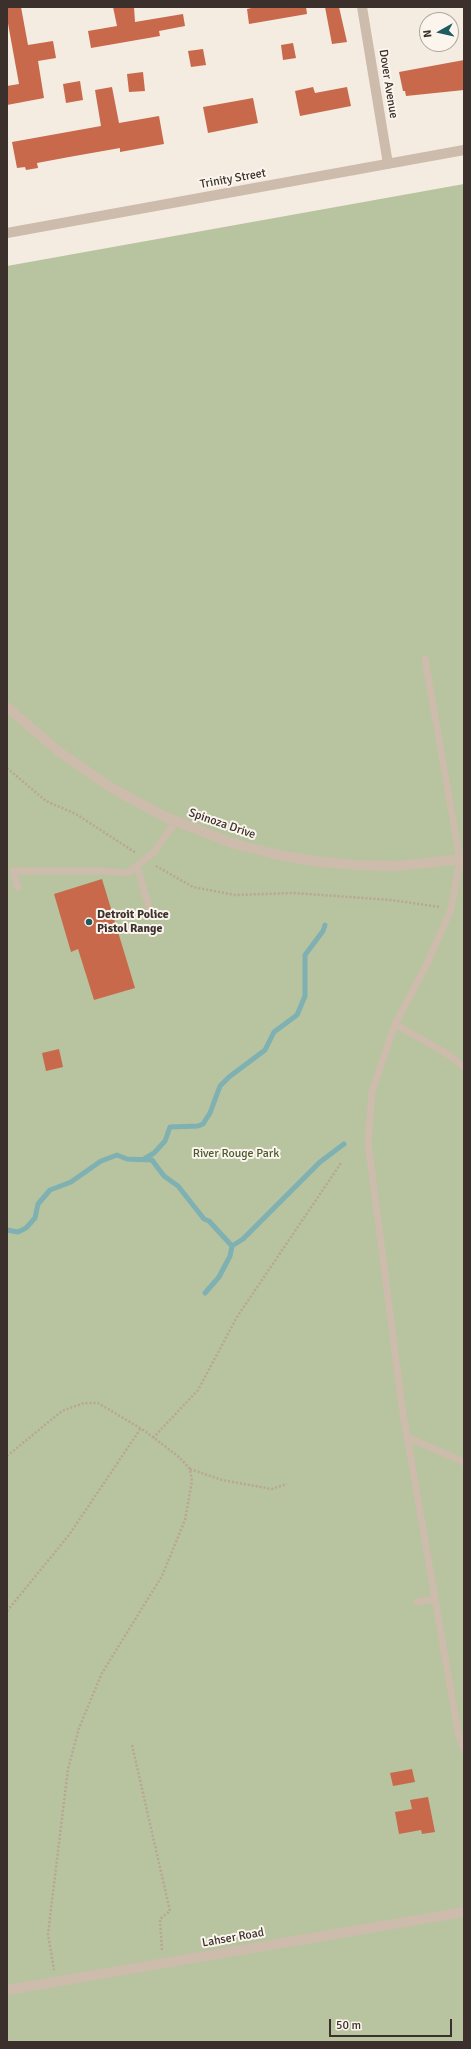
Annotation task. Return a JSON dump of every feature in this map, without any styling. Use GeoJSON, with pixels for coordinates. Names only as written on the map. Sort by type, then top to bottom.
{"type":"FeatureCollection","features":[{"type":"Feature","properties":{"kind":"street","name":"Dover Avenue"},"geometry":{"type":"LineString","coordinates":[[362,7],[388,164]]}},
{"type":"Feature","properties":{"kind":"street","name":"Trinity Street"},"geometry":{"type":"LineString","coordinates":[[7,233],[464,150]]}},
{"type":"Feature","properties":{"kind":"street","name":"Spinoza Drive"},"geometry":{"type":"LineString","coordinates":[[7,707],[58,751],[83,770],[137,803],[176,822],[235,844],[274,854],[314,861],[355,865],[396,866],[462,859]]}},
{"type":"Feature","properties":{"kind":"street","name":"Lahser Road"},"geometry":{"type":"LineString","coordinates":[[7,1990],[464,1912]]}},
{"type":"Feature","properties":{"kind":"lane"},"geometry":{"type":"LineString","coordinates":[[425,659],[462,859],[450,909],[426,964],[395,1024],[372,1092],[368,1142],[407,1437],[435,1599],[464,1750]]}},
{"type":"Feature","properties":{"kind":"lane"},"geometry":{"type":"LineString","coordinates":[[18,888],[13,871],[101,871],[128,873],[154,852],[176,822]]}},
{"type":"Feature","properties":{"kind":"lane"},"geometry":{"type":"LineString","coordinates":[[137,867],[152,914]]}},
{"type":"Feature","properties":{"kind":"lane"},"geometry":{"type":"LineString","coordinates":[[395,1024],[449,1055],[464,1067]]}},
{"type":"Feature","properties":{"kind":"lane"},"geometry":{"type":"LineString","coordinates":[[407,1437],[464,1462]]}},
{"type":"Feature","properties":{"kind":"lane"},"geometry":{"type":"LineString","coordinates":[[417,1602],[435,1599]]}},
{"type":"Feature","properties":{"kind":"path"},"geometry":{"type":"LineString","coordinates":[[7,768],[46,801],[76,814],[146,860],[193,887],[235,895],[294,893],[333,895],[391,900],[450,909]]}},
{"type":"Feature","properties":{"kind":"path"},"geometry":{"type":"LineString","coordinates":[[154,1438],[198,1390],[237,1317],[341,1163]]}},
{"type":"Feature","properties":{"kind":"path"},"geometry":{"type":"LineString","coordinates":[[7,1456],[62,1411],[84,1403],[98,1403],[141,1428],[179,1457],[190,1469],[222,1480],[272,1489],[287,1484]]}},
{"type":"Feature","properties":{"kind":"path"},"geometry":{"type":"LineString","coordinates":[[7,1611],[69,1535],[141,1428]]}},
{"type":"Feature","properties":{"kind":"path"},"geometry":{"type":"LineString","coordinates":[[56,1982],[48,1934],[61,1817],[69,1762],[79,1728],[102,1673],[162,1576],[185,1520],[192,1481],[190,1469]]}},
{"type":"Feature","properties":{"kind":"path"},"geometry":{"type":"LineString","coordinates":[[132,1745],[170,1911],[160,1919],[163,1964]]}},
{"type":"Feature","properties":{"kind":"green space","name":"River Rouge Park"},"geometry":{"type":"Polygon","coordinates":[[[464,184],[464,2042],[7,2042],[7,266],[464,184]]]}},
{"type":"Feature","properties":{"kind":"building"},"geometry":{"type":"Polygon","coordinates":[[[7,7],[21,7],[28,45],[53,41],[56,58],[38,61],[44,98],[7,105],[7,86],[19,84],[7,18],[7,7]]]}},
{"type":"Feature","properties":{"kind":"building"},"geometry":{"type":"Polygon","coordinates":[[[113,7],[134,7],[135,22],[183,14],[185,26],[159,31],[160,36],[91,48],[88,31],[117,26],[113,7]]]}},
{"type":"Feature","properties":{"kind":"building"},"geometry":{"type":"Polygon","coordinates":[[[256,7],[306,7],[307,14],[249,24],[247,9],[256,7]]]}},
{"type":"Feature","properties":{"kind":"building"},"geometry":{"type":"Polygon","coordinates":[[[325,7],[339,7],[347,42],[332,44],[325,7]]]}},
{"type":"Feature","properties":{"kind":"building"},"geometry":{"type":"Polygon","coordinates":[[[293,43],[296,58],[283,60],[281,45],[293,43]]]}},
{"type":"Feature","properties":{"kind":"building"},"geometry":{"type":"Polygon","coordinates":[[[203,49],[206,65],[191,67],[188,51],[203,49]]]}},
{"type":"Feature","properties":{"kind":"building"},"geometry":{"type":"Polygon","coordinates":[[[464,60],[464,90],[406,96],[405,91],[403,91],[399,72],[464,60]]]}},
{"type":"Feature","properties":{"kind":"building"},"geometry":{"type":"Polygon","coordinates":[[[143,72],[145,91],[129,92],[127,74],[143,72]]]}},
{"type":"Feature","properties":{"kind":"building"},"geometry":{"type":"Polygon","coordinates":[[[80,81],[83,100],[66,103],[63,84],[80,81]]]}},
{"type":"Feature","properties":{"kind":"building"},"geometry":{"type":"Polygon","coordinates":[[[112,87],[119,123],[159,116],[164,144],[120,152],[120,148],[37,163],[38,168],[26,170],[25,167],[17,168],[12,142],[101,126],[95,90],[112,87]]]}},
{"type":"Feature","properties":{"kind":"building"},"geometry":{"type":"Polygon","coordinates":[[[313,87],[315,93],[347,87],[351,106],[300,116],[295,91],[313,87]]]}},
{"type":"Feature","properties":{"kind":"building"},"geometry":{"type":"Polygon","coordinates":[[[253,98],[258,123],[208,133],[203,107],[253,98]]]}},
{"type":"Feature","properties":{"kind":"building","name":"Detroit Police Pistol Range"},"geometry":{"type":"Polygon","coordinates":[[[102,879],[135,988],[94,1000],[78,949],[71,952],[54,894],[102,879]]]}},
{"type":"Feature","properties":{"kind":"building"},"geometry":{"type":"Polygon","coordinates":[[[59,1049],[63,1067],[46,1071],[42,1053],[59,1049]]]}},
{"type":"Feature","properties":{"kind":"building"},"geometry":{"type":"Polygon","coordinates":[[[412,1769],[415,1782],[393,1786],[390,1773],[412,1769]]]}},
{"type":"Feature","properties":{"kind":"building"},"geometry":{"type":"Polygon","coordinates":[[[428,1797],[435,1832],[422,1834],[421,1830],[399,1834],[395,1812],[412,1809],[410,1800],[428,1797]]]}},
{"type":"Feature","properties":{"kind":"waterway"},"geometry":{"type":"LineString","coordinates":[[144,1159],[154,1153],[165,1141],[170,1127],[198,1126],[203,1124],[210,1113],[220,1086],[229,1077],[265,1050],[274,1032],[297,1015],[305,996],[305,955],[323,931],[325,925]]}},
{"type":"Feature","properties":{"kind":"waterway"},"geometry":{"type":"LineString","coordinates":[[205,1293],[219,1277],[230,1256],[232,1246],[243,1239],[320,1162],[344,1144]]}},
{"type":"Feature","properties":{"kind":"waterway"},"geometry":{"type":"LineString","coordinates":[[7,1230],[18,1232],[26,1228],[35,1218],[38,1204],[50,1190],[71,1182],[101,1161],[117,1155],[127,1159],[152,1160],[164,1176],[178,1186],[204,1219],[209,1221],[232,1246]]}},
{"type":"Feature","properties":{"kind":"place","name":"Detroit Police Pistol Range"},"geometry":{"type":"Point","coordinates":[89,922]}}]}
